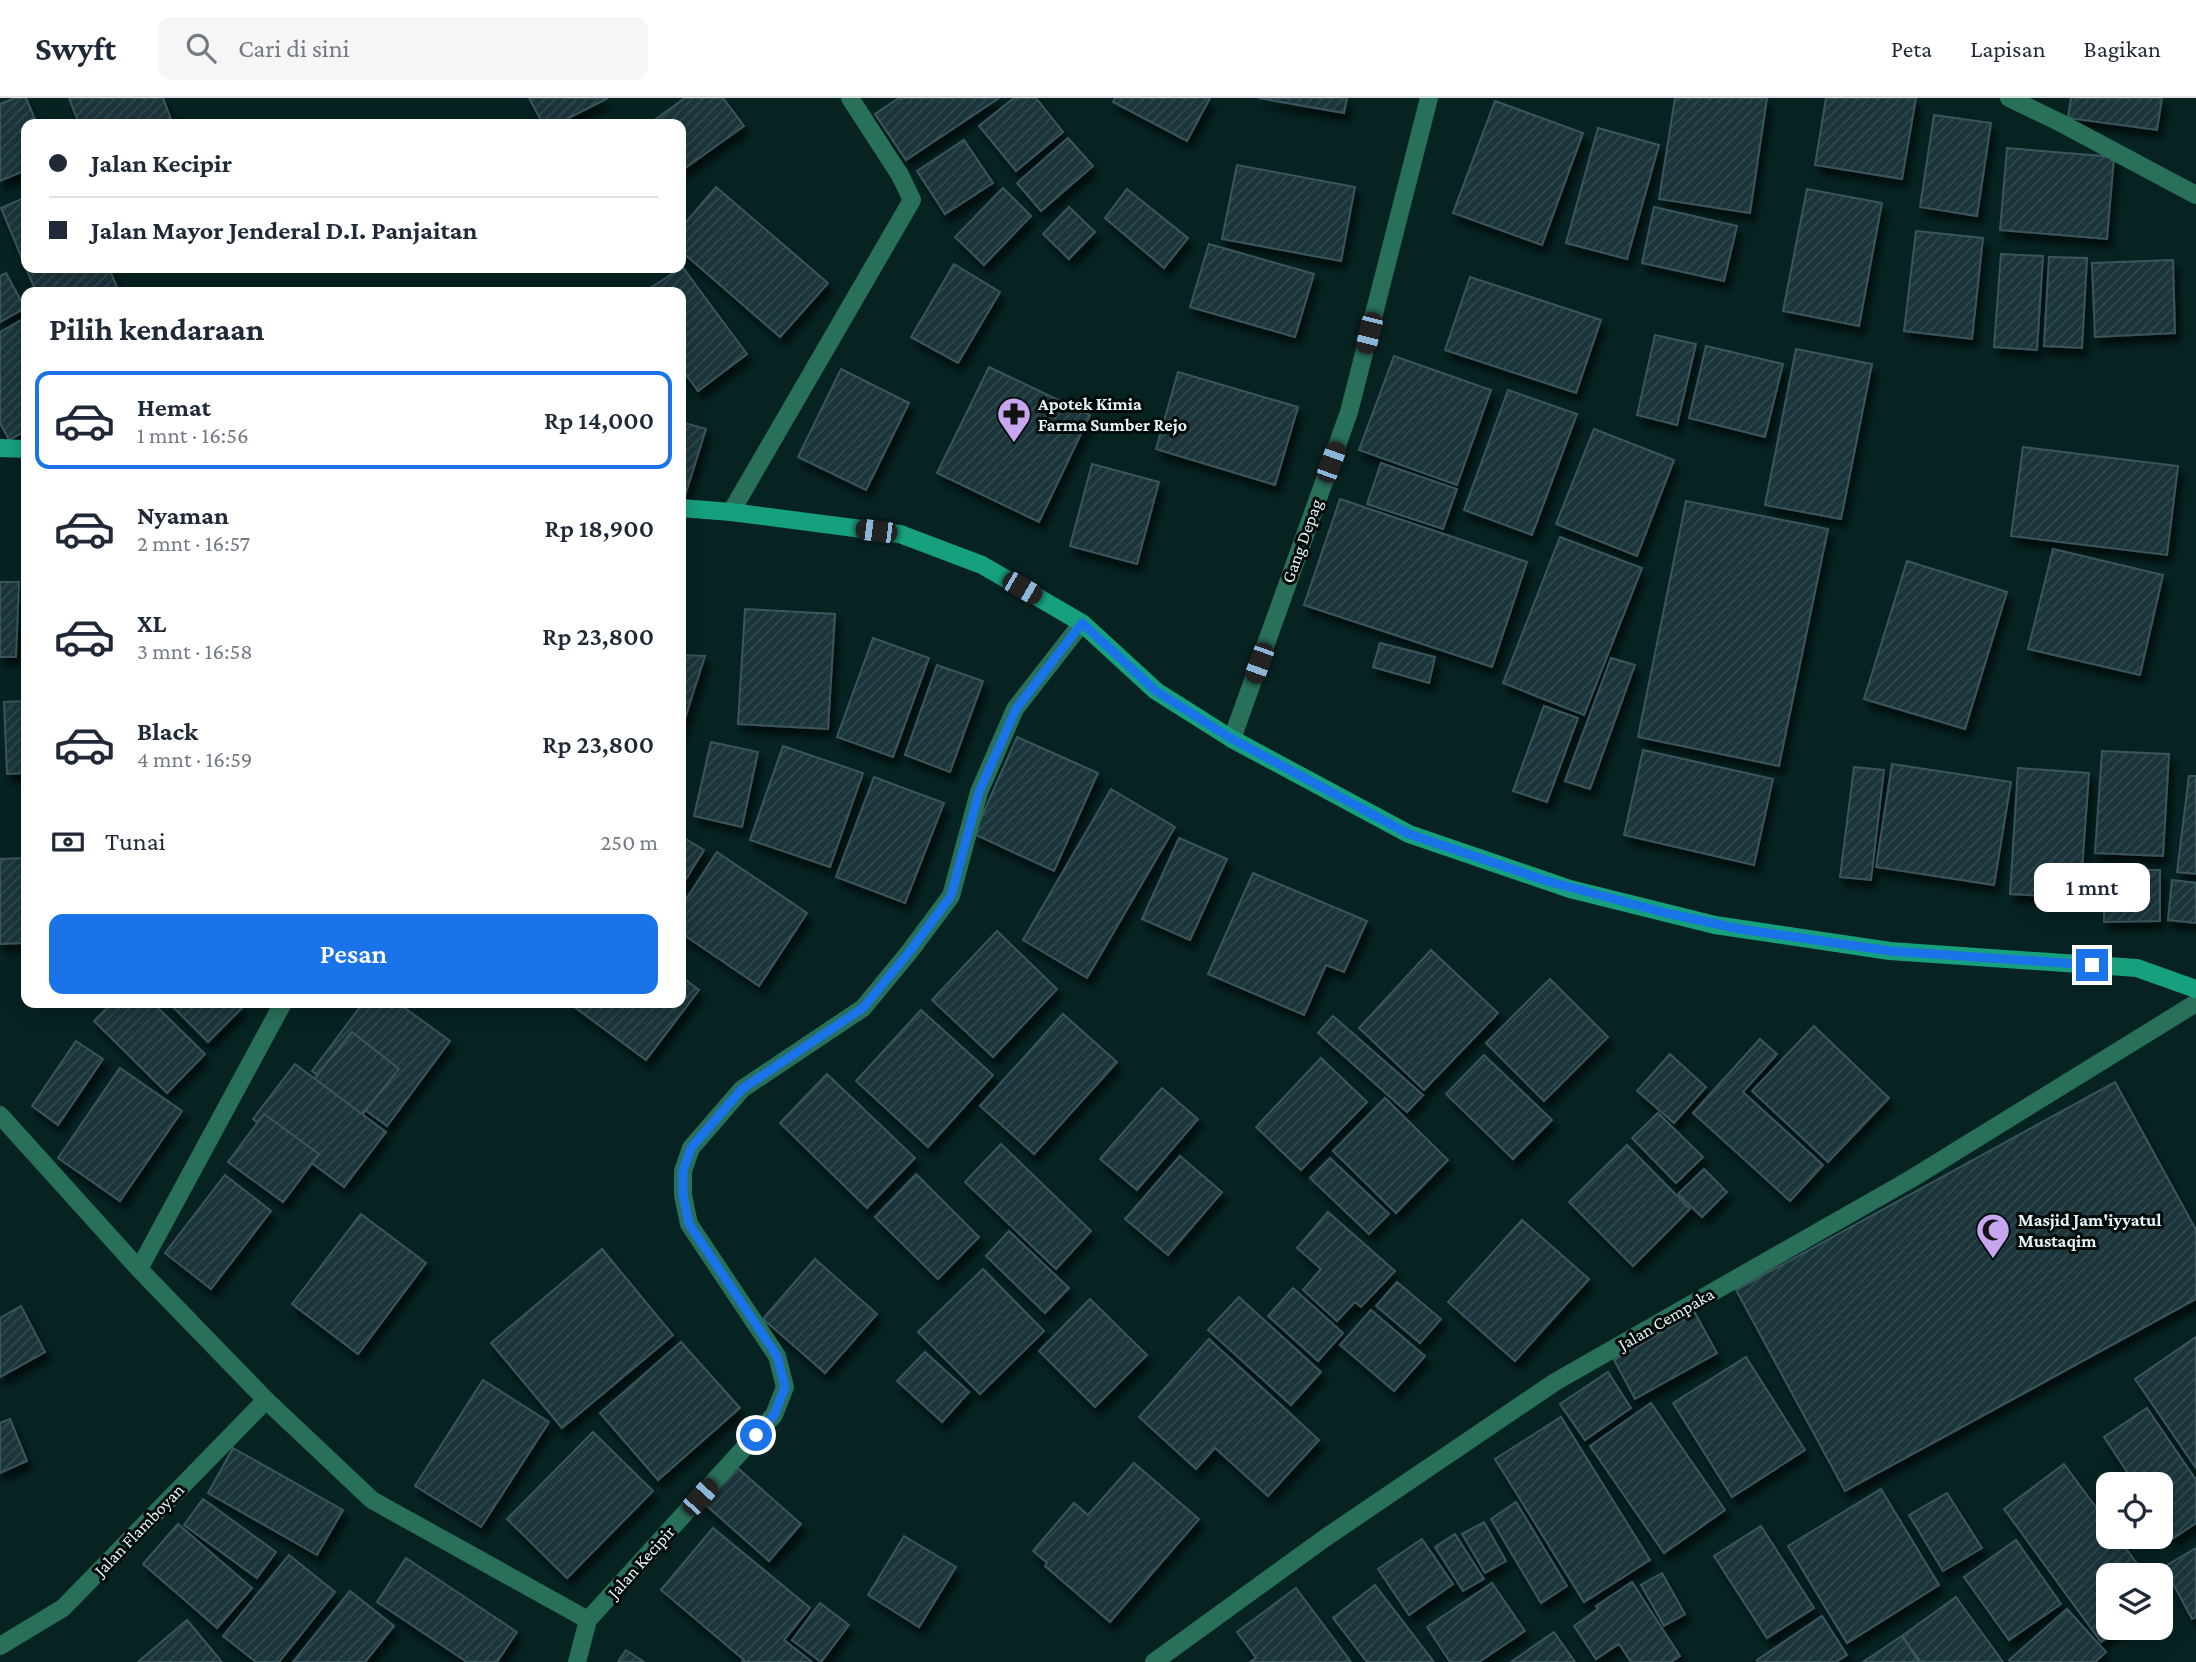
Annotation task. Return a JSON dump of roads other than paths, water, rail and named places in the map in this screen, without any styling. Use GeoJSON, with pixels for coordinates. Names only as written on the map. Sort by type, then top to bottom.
{"type":"FeatureCollection","features":[{"type":"Feature","properties":{"kind":"main road"},"geometry":{"type":"LineString","coordinates":[[0,448],[21,449]]}},
{"type":"Feature","properties":{"kind":"main road"},"geometry":{"type":"LineString","coordinates":[[686,508],[900,534],[982,565],[1082,623],[1156,691],[1232,739],[1409,834],[1570,889],[1715,925],[1890,951],[2137,968],[2196,989]]}},
{"type":"Feature","properties":{"kind":"street"},"geometry":{"type":"LineString","coordinates":[[731,512],[912,200],[900,174],[850,98]]}},
{"type":"Feature","properties":{"kind":"street","name":"Gang Depag"},"geometry":{"type":"LineString","coordinates":[[1232,739],[1349,412],[1429,98]]}},
{"type":"Feature","properties":{"kind":"street"},"geometry":{"type":"LineString","coordinates":[[2009,98],[2196,194]]}},
{"type":"Feature","properties":{"kind":"street","name":"Jalan Kecipir"},"geometry":{"type":"LineString","coordinates":[[577,1662],[588,1620],[774,1415],[785,1387],[777,1356],[689,1224],[683,1195],[683,1171],[691,1148],[742,1089],[863,1008],[919,940],[951,896],[979,792],[1016,709],[1082,623]]}},
{"type":"Feature","properties":{"kind":"street","name":"Jalan Cempaka"},"geometry":{"type":"LineString","coordinates":[[1154,1662],[1325,1538],[1555,1382],[1911,1179],[2196,1003]]}},
{"type":"Feature","properties":{"kind":"street"},"geometry":{"type":"LineString","coordinates":[[139,1269],[280,1008]]}},
{"type":"Feature","properties":{"kind":"street"},"geometry":{"type":"LineString","coordinates":[[0,1115],[139,1269],[267,1400],[372,1500],[588,1620]]}},
{"type":"Feature","properties":{"kind":"street","name":"Jalan Flamboyan"},"geometry":{"type":"LineString","coordinates":[[0,1646],[63,1608],[267,1400]]}},
{"type":"Feature","properties":{"kind":"place","name":"Apotek Kimia Farma Sumber Rejo"},"geometry":{"type":"Point","coordinates":[1014,444]}},
{"type":"Feature","properties":{"kind":"place","name":"Masjid Jam'iyyatul Mustaqim"},"geometry":{"type":"Point","coordinates":[1993,1260]}}]}
